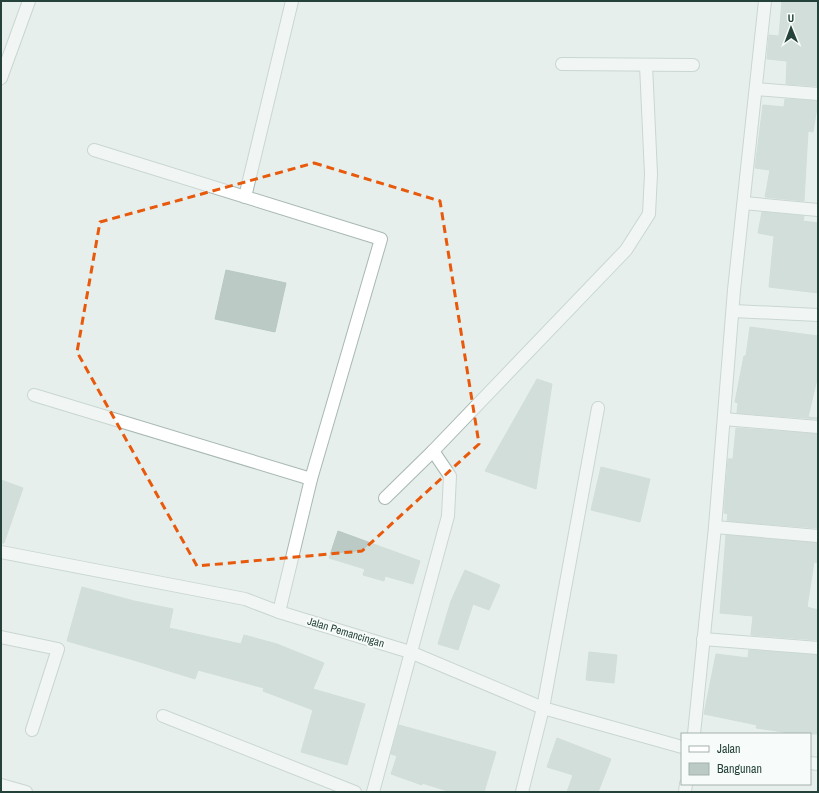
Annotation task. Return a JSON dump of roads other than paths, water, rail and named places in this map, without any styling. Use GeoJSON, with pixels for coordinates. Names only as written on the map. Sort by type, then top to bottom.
{"type":"FeatureCollection","features":[{"type":"Feature","properties":{"kind":"street"},"geometry":{"type":"LineString","coordinates":[[1,78],[29,1]]}},
{"type":"Feature","properties":{"kind":"street"},"geometry":{"type":"LineString","coordinates":[[245,197],[292,1]]}},
{"type":"Feature","properties":{"kind":"street"},"geometry":{"type":"LineString","coordinates":[[694,733],[715,527],[733,311],[765,1]]}},
{"type":"Feature","properties":{"kind":"street"},"geometry":{"type":"LineString","coordinates":[[562,64],[693,65]]}},
{"type":"Feature","properties":{"kind":"street"},"geometry":{"type":"LineString","coordinates":[[385,498],[626,250],[649,214],[651,174],[646,65]]}},
{"type":"Feature","properties":{"kind":"street"},"geometry":{"type":"LineString","coordinates":[[756,89],[818,94]]}},
{"type":"Feature","properties":{"kind":"street"},"geometry":{"type":"LineString","coordinates":[[94,150],[381,239],[311,479],[279,612]]}},
{"type":"Feature","properties":{"kind":"street"},"geometry":{"type":"LineString","coordinates":[[744,203],[818,210]]}},
{"type":"Feature","properties":{"kind":"street"},"geometry":{"type":"LineString","coordinates":[[733,311],[818,315]]}},
{"type":"Feature","properties":{"kind":"street"},"geometry":{"type":"LineString","coordinates":[[34,395],[311,479]]}},
{"type":"Feature","properties":{"kind":"street"},"geometry":{"type":"LineString","coordinates":[[523,789],[543,708],[598,408]]}},
{"type":"Feature","properties":{"kind":"street"},"geometry":{"type":"LineString","coordinates":[[724,420],[818,427]]}},
{"type":"Feature","properties":{"kind":"street"},"geometry":{"type":"LineString","coordinates":[[373,792],[448,516],[450,476],[433,450]]}},
{"type":"Feature","properties":{"kind":"street"},"geometry":{"type":"LineString","coordinates":[[715,527],[818,536]]}},
{"type":"Feature","properties":{"kind":"street","name":"Jalan Pemancingan"},"geometry":{"type":"LineString","coordinates":[[1,552],[245,599],[279,612],[410,652],[543,708],[681,746]]}},
{"type":"Feature","properties":{"kind":"street"},"geometry":{"type":"LineString","coordinates":[[1,637],[58,649],[32,730]]}},
{"type":"Feature","properties":{"kind":"street"},"geometry":{"type":"LineString","coordinates":[[703,639],[818,648]]}},
{"type":"Feature","properties":{"kind":"street"},"geometry":{"type":"LineString","coordinates":[[163,716],[356,792]]}},
{"type":"Feature","properties":{"kind":"street"},"geometry":{"type":"LineString","coordinates":[[1,785],[26,792]]}}]}
